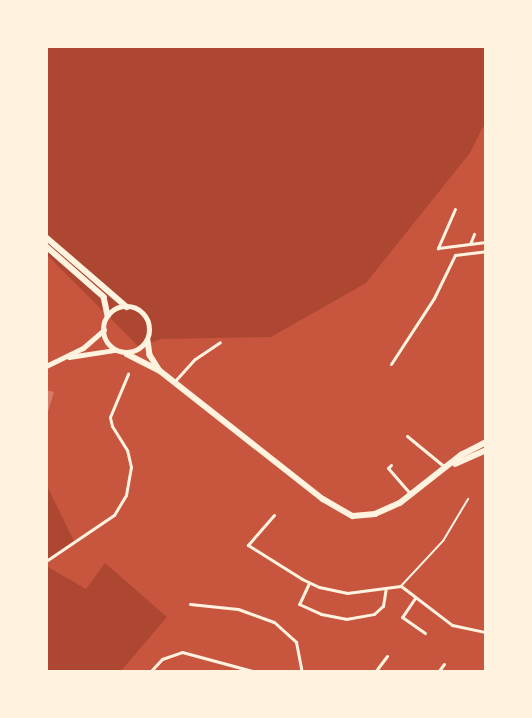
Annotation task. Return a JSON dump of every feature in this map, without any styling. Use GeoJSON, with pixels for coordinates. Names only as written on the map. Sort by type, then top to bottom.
{"type":"FeatureCollection","features":[{"type":"Feature","properties":{"kind":"main road"},"geometry":{"type":"LineString","coordinates":[[46,237],[127,307],[145,315],[150,327],[148,341],[150,355],[159,370]]}},
{"type":"Feature","properties":{"kind":"main road"},"geometry":{"type":"LineString","coordinates":[[46,246],[104,297],[108,316],[104,330],[83,348],[46,366]]}},
{"type":"Feature","properties":{"kind":"main road"},"geometry":{"type":"LineString","coordinates":[[108,316],[127,307]]}},
{"type":"Feature","properties":{"kind":"main road"},"geometry":{"type":"LineString","coordinates":[[104,330],[109,345],[115,350],[159,370],[342,512],[353,516],[375,514],[411,495],[448,467],[486,442]]}},
{"type":"Feature","properties":{"kind":"main road"},"geometry":{"type":"LineString","coordinates":[[127,354],[139,350],[148,341]]}},
{"type":"Feature","properties":{"kind":"main road"},"geometry":{"type":"LineString","coordinates":[[61,359],[115,350]]}},
{"type":"Feature","properties":{"kind":"main road"},"geometry":{"type":"LineString","coordinates":[[448,467],[486,446]]}},
{"type":"Feature","properties":{"kind":"main road"},"geometry":{"type":"LineString","coordinates":[[448,467],[486,450]]}},
{"type":"Feature","properties":{"kind":"street"},"geometry":{"type":"LineString","coordinates":[[455,209],[438,248],[486,242]]}},
{"type":"Feature","properties":{"kind":"street"},"geometry":{"type":"LineString","coordinates":[[470,244],[474,234]]}},
{"type":"Feature","properties":{"kind":"street"},"geometry":{"type":"LineString","coordinates":[[391,364],[434,298],[455,255],[486,251]]}},
{"type":"Feature","properties":{"kind":"street"},"geometry":{"type":"LineString","coordinates":[[173,382],[195,359],[220,342]]}},
{"type":"Feature","properties":{"kind":"street"},"geometry":{"type":"LineString","coordinates":[[46,561],[114,515],[126,495],[132,467],[127,450],[116,435],[110,417],[128,374]]}},
{"type":"Feature","properties":{"kind":"street"},"geometry":{"type":"LineString","coordinates":[[407,436],[448,467]]}},
{"type":"Feature","properties":{"kind":"street"},"geometry":{"type":"LineString","coordinates":[[391,465],[388,468],[411,495]]}},
{"type":"Feature","properties":{"kind":"street"},"geometry":{"type":"LineString","coordinates":[[274,515],[248,545],[309,583],[347,593],[401,586],[452,626],[485,634],[486,619]]}},
{"type":"Feature","properties":{"kind":"street"},"geometry":{"type":"LineString","coordinates":[[309,583],[299,604],[321,614],[346,618],[374,614],[384,606],[386,588]]}},
{"type":"Feature","properties":{"kind":"street"},"geometry":{"type":"LineString","coordinates":[[486,590],[486,599]]}},
{"type":"Feature","properties":{"kind":"street"},"geometry":{"type":"LineString","coordinates":[[415,598],[402,617],[425,633]]}},
{"type":"Feature","properties":{"kind":"street"},"geometry":{"type":"LineString","coordinates":[[190,604],[238,609],[274,622],[296,642],[302,672]]}},
{"type":"Feature","properties":{"kind":"street"},"geometry":{"type":"LineString","coordinates":[[150,672],[162,659],[182,652],[256,672]]}},
{"type":"Feature","properties":{"kind":"street"},"geometry":{"type":"LineString","coordinates":[[375,672],[387,656]]}},
{"type":"Feature","properties":{"kind":"street"},"geometry":{"type":"LineString","coordinates":[[438,672],[444,664]]}},
{"type":"Feature","properties":{"kind":"lane"},"geometry":{"type":"LineString","coordinates":[[401,586],[443,541],[468,499]]}},
{"type":"Feature","properties":{"kind":"shaded area"},"geometry":{"type":"Polygon","coordinates":[[[46,46],[486,46],[486,121],[470,153],[366,283],[271,337],[161,339],[139,347],[46,254],[46,46]]]}},
{"type":"Feature","properties":{"kind":"shaded area"},"geometry":{"type":"Polygon","coordinates":[[[46,484],[74,541],[46,561],[46,484]]]}},
{"type":"Feature","properties":{"kind":"shaded area"},"geometry":{"type":"Polygon","coordinates":[[[105,563],[167,617],[120,672],[46,672],[46,566],[86,589],[105,563]]]}},
{"type":"Feature","properties":{"kind":"building"},"geometry":{"type":"Polygon","coordinates":[[[46,390],[54,392],[47,415],[46,415],[46,390]]]}}]}
